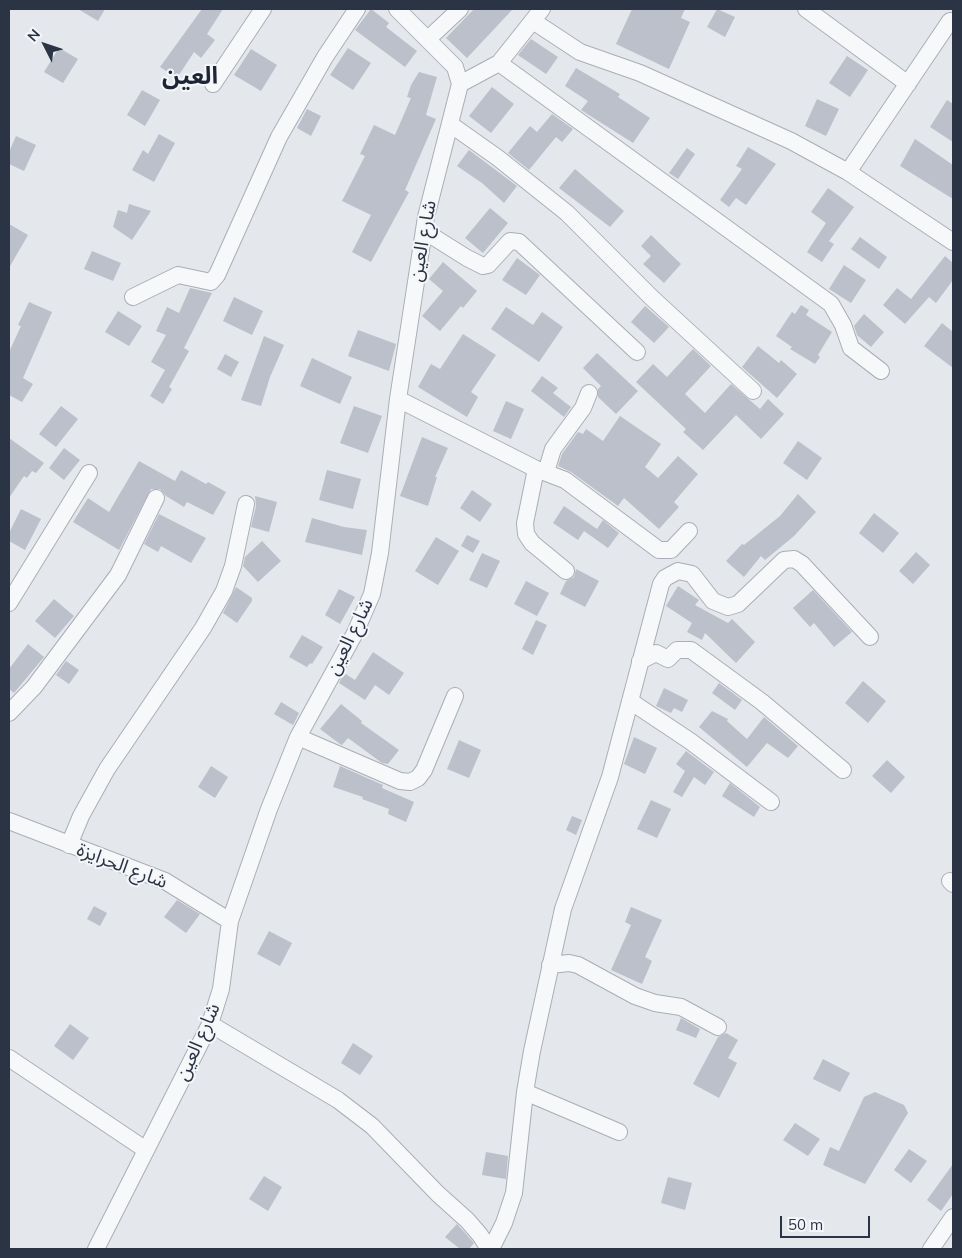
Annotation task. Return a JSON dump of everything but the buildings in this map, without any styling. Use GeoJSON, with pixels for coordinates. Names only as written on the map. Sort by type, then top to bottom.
{"type":"FeatureCollection","features":[{"type":"Feature","properties":{"kind":"street"},"geometry":{"type":"LineString","coordinates":[[213,84],[263,9]]}},
{"type":"Feature","properties":{"kind":"street"},"geometry":{"type":"LineString","coordinates":[[133,297],[178,274],[211,282],[218,275],[279,137],[325,57],[357,9]]}},
{"type":"Feature","properties":{"kind":"street"},"geometry":{"type":"LineString","coordinates":[[397,9],[455,67],[460,84],[499,63],[538,15],[580,52],[622,66],[791,140],[848,172],[953,242]]}},
{"type":"Feature","properties":{"kind":"street"},"geometry":{"type":"LineString","coordinates":[[428,39],[460,9]]}},
{"type":"Feature","properties":{"kind":"street"},"geometry":{"type":"LineString","coordinates":[[806,9],[832,26],[908,84]]}},
{"type":"Feature","properties":{"kind":"street"},"geometry":{"type":"LineString","coordinates":[[848,172],[950,21]]}},
{"type":"Feature","properties":{"kind":"street"},"geometry":{"type":"LineString","coordinates":[[499,63],[831,304],[844,325],[850,348],[881,371]]}},
{"type":"Feature","properties":{"kind":"street","name":"شارع العين"},"geometry":{"type":"LineString","coordinates":[[96,1249],[210,1024],[224,972],[230,922],[298,737],[355,633],[372,594],[380,553],[398,399],[424,231],[460,84]]}},
{"type":"Feature","properties":{"kind":"street"},"geometry":{"type":"LineString","coordinates":[[450,124],[498,158],[567,214],[652,297],[753,391]]}},
{"type":"Feature","properties":{"kind":"street"},"geometry":{"type":"LineString","coordinates":[[424,231],[472,262],[483,266],[488,265],[510,240],[519,242],[637,352]]}},
{"type":"Feature","properties":{"kind":"street"},"geometry":{"type":"LineString","coordinates":[[566,571],[532,543],[526,534],[525,523],[541,470],[553,449],[583,408],[589,393]]}},
{"type":"Feature","properties":{"kind":"street"},"geometry":{"type":"LineString","coordinates":[[398,399],[574,486],[659,550],[671,550],[688,531]]}},
{"type":"Feature","properties":{"kind":"street"},"geometry":{"type":"LineString","coordinates":[[9,603],[89,473]]}},
{"type":"Feature","properties":{"kind":"street"},"geometry":{"type":"LineString","coordinates":[[9,713],[34,686],[118,575],[156,498]]}},
{"type":"Feature","properties":{"kind":"street"},"geometry":{"type":"LineString","coordinates":[[69,846],[80,816],[106,769],[176,669],[203,628],[224,591],[232,566],[246,504]]}},
{"type":"Feature","properties":{"kind":"street"},"geometry":{"type":"LineString","coordinates":[[210,1024],[326,1093],[361,1117],[388,1141],[438,1194],[467,1220],[490,1249],[504,1223],[514,1192],[525,1092],[550,965],[569,890],[610,777],[661,584],[671,573],[678,571],[692,574],[713,601],[728,607],[738,604],[781,563],[789,558],[802,564],[870,637]]}},
{"type":"Feature","properties":{"kind":"street"},"geometry":{"type":"LineString","coordinates":[[640,661],[656,653],[668,659],[677,650],[692,650],[762,702],[843,770]]}},
{"type":"Feature","properties":{"kind":"street"},"geometry":{"type":"LineString","coordinates":[[298,737],[400,782],[410,782],[418,778],[424,770],[454,696]]}},
{"type":"Feature","properties":{"kind":"street"},"geometry":{"type":"LineString","coordinates":[[630,701],[690,742],[771,802]]}},
{"type":"Feature","properties":{"kind":"street","name":"شارع الحرايزة"},"geometry":{"type":"LineString","coordinates":[[9,821],[69,846],[102,856],[165,881],[230,922]]}},
{"type":"Feature","properties":{"kind":"street"},"geometry":{"type":"LineString","coordinates":[[550,965],[569,963],[578,965],[635,996],[655,1003],[680,1007],[718,1027]]}},
{"type":"Feature","properties":{"kind":"street"},"geometry":{"type":"LineString","coordinates":[[9,1058],[146,1150]]}},
{"type":"Feature","properties":{"kind":"street"},"geometry":{"type":"LineString","coordinates":[[525,1092],[620,1132]]}},
{"type":"Feature","properties":{"kind":"street"},"geometry":{"type":"LineString","coordinates":[[931,1249],[953,1217]]}},
{"type":"Feature","properties":{"kind":"district","name":"العين"},"geometry":{"type":"Point","coordinates":[190,77]}}]}
